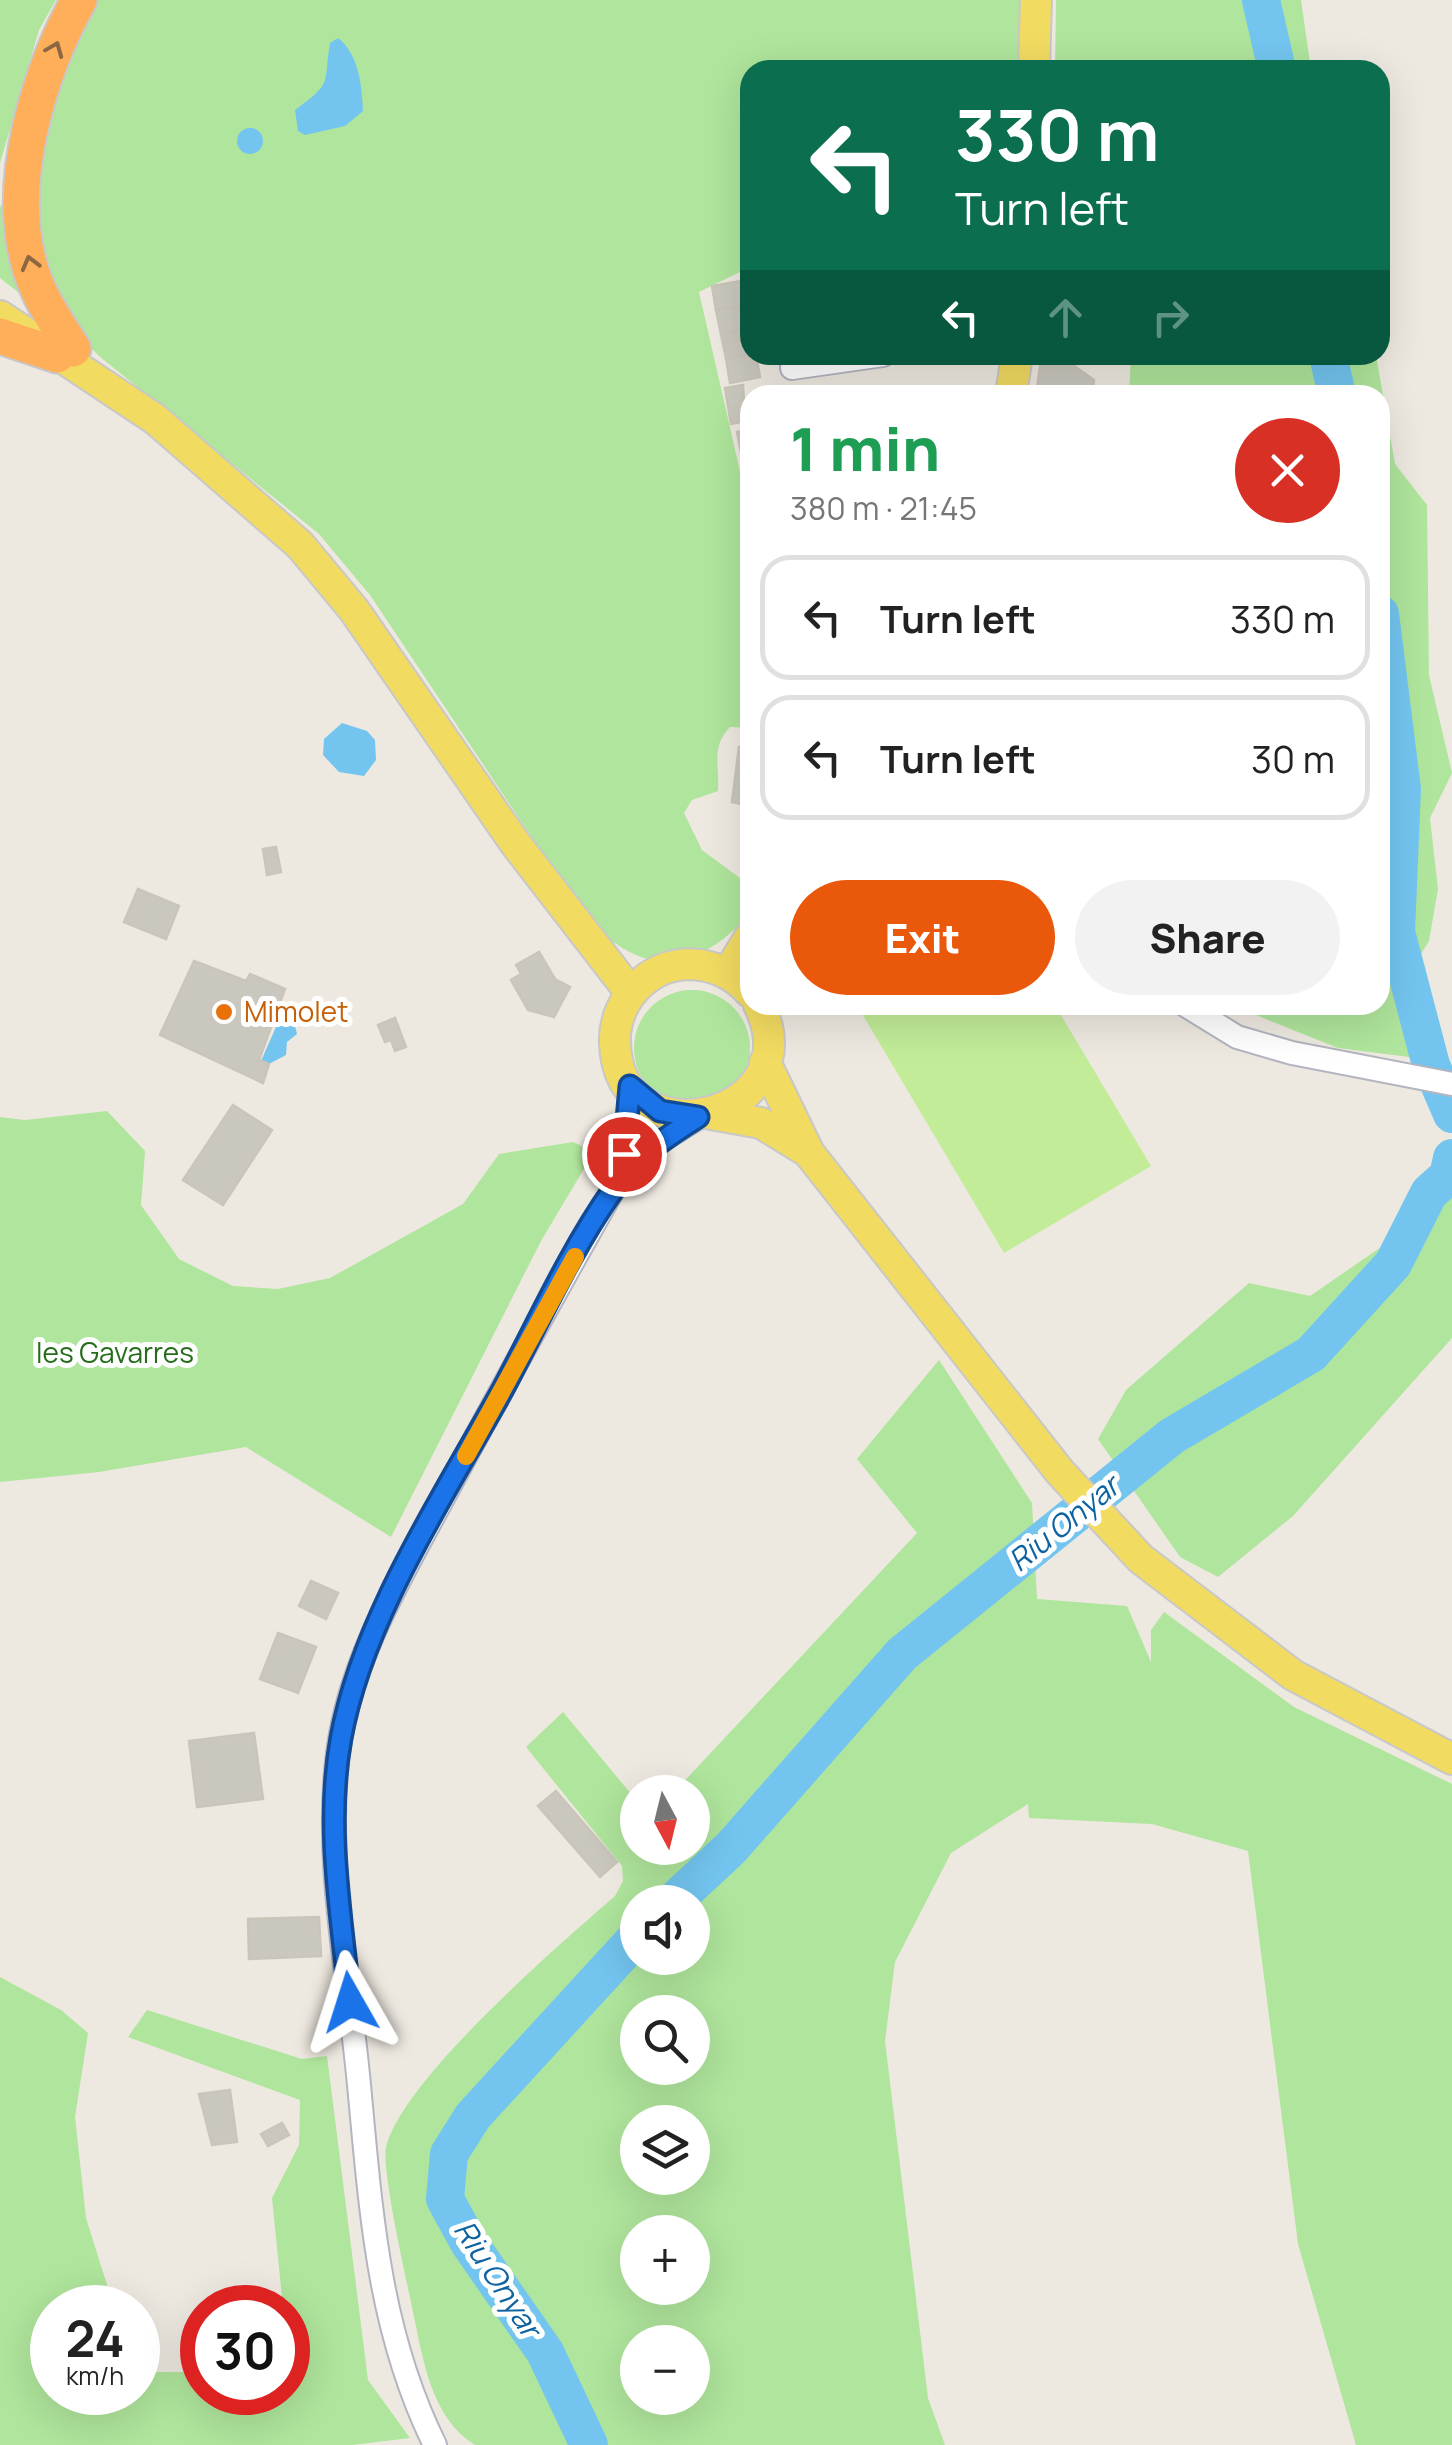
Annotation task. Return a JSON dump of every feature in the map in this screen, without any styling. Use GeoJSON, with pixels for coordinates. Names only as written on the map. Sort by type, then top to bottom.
{"type":"FeatureCollection","features":[{"type":"Feature","properties":{"kind":"highway"},"geometry":{"type":"LineString","coordinates":[[65,352],[41,296],[23,232],[26,159],[39,101],[57,43],[79,0]]}},
{"type":"Feature","properties":{"kind":"highway"},"geometry":{"type":"LineString","coordinates":[[0,187],[39,101]]}},
{"type":"Feature","properties":{"kind":"highway"},"geometry":{"type":"LineString","coordinates":[[0,336],[65,352]]}},
{"type":"Feature","properties":{"kind":"main road"},"geometry":{"type":"LineString","coordinates":[[1034,60],[1036,0]]}},
{"type":"Feature","properties":{"kind":"main road"},"geometry":{"type":"LineString","coordinates":[[0,294],[65,352],[260,507],[331,579],[514,843],[631,993]]}},
{"type":"Feature","properties":{"kind":"main road"},"geometry":{"type":"LineString","coordinates":[[0,316],[65,352]]}},
{"type":"Feature","properties":{"kind":"main road"},"geometry":{"type":"LineString","coordinates":[[739,983],[705,965],[682,964],[648,977],[631,993],[619,1014],[614,1038],[618,1063],[630,1086],[660,1111],[761,1123],[786,1134],[809,1153],[1006,1404],[1100,1516],[1155,1572],[1255,1649],[1339,1702],[1452,1759]]}},
{"type":"Feature","properties":{"kind":"main road"},"geometry":{"type":"LineString","coordinates":[[705,1116],[745,1095],[765,1062],[767,1036],[761,1015]]}},
{"type":"Feature","properties":{"kind":"main road"},"geometry":{"type":"LineString","coordinates":[[765,1062],[809,1153]]}},
{"type":"Feature","properties":{"kind":"street"},"geometry":{"type":"LineString","coordinates":[[792,368],[813,365]]}},
{"type":"Feature","properties":{"kind":"street"},"geometry":{"type":"LineString","coordinates":[[1202,1015],[1237,1037],[1292,1053],[1452,1084]]}},
{"type":"Feature","properties":{"kind":"street"},"geometry":{"type":"LineString","coordinates":[[435,2445],[412,2401],[398,2358],[372,2222],[336,1880],[338,1754],[354,1682],[371,1637],[613,1190],[630,1124],[630,1086]]}},
{"type":"Feature","properties":{"kind":"street"},"geometry":{"type":"LineString","coordinates":[[613,1190],[656,1144],[705,1116]]}},
{"type":"Feature","properties":{"kind":"green space"},"geometry":{"type":"Polygon","coordinates":[[[0,0],[56,0],[39,30],[0,163],[0,0]]]}},
{"type":"Feature","properties":{"kind":"green space"},"geometry":{"type":"Polygon","coordinates":[[[88,0],[1021,0],[1019,60],[740,60],[740,272],[699,292],[740,471],[740,728],[730,727],[720,742],[718,791],[692,800],[684,813],[702,850],[740,878],[740,924],[724,938],[703,952],[662,961],[623,948],[603,934],[583,914],[370,595],[319,534],[99,356],[76,332],[42,272],[36,162],[72,34],[88,0]]]}},
{"type":"Feature","properties":{"kind":"green space"},"geometry":{"type":"Polygon","coordinates":[[[1056,0],[1301,0],[1310,60],[1055,60],[1056,0]]]}},
{"type":"Feature","properties":{"kind":"green space"},"geometry":{"type":"Polygon","coordinates":[[[11,195],[32,303],[0,278],[0,207],[11,195]]]}},
{"type":"Feature","properties":{"kind":"green space"},"geometry":{"type":"Polygon","coordinates":[[[1130,365],[1378,365],[1381,385],[1130,385],[1130,365]]]}},
{"type":"Feature","properties":{"kind":"green space"},"geometry":{"type":"Polygon","coordinates":[[[1390,435],[1395,464],[1427,505],[1429,675],[1452,773],[1430,818],[1438,889],[1429,941],[1397,993],[1417,1058],[1338,1048],[1256,1015],[1390,1015],[1390,435]]]}},
{"type":"Feature","properties":{"kind":"green space"},"geometry":{"type":"Polygon","coordinates":[[[692,990],[714,995],[733,1007],[745,1026],[750,1048],[745,1070],[733,1089],[714,1101],[692,1106],[670,1101],[651,1089],[639,1070],[634,1048],[639,1026],[651,1007],[670,995],[692,990]]]}},
{"type":"Feature","properties":{"kind":"green space"},"geometry":{"type":"Polygon","coordinates":[[[863,1015],[1061,1015],[1151,1166],[1004,1253],[863,1015]]]}},
{"type":"Feature","properties":{"kind":"green space","name":"les Gavarres"},"geometry":{"type":"Polygon","coordinates":[[[107,1111],[145,1151],[141,1205],[179,1259],[233,1286],[278,1289],[330,1278],[463,1204],[499,1154],[573,1142],[594,1152],[541,1241],[391,1537],[246,1447],[99,1472],[0,1482],[0,1117],[25,1120],[107,1111]]]}},
{"type":"Feature","properties":{"kind":"green space"},"geometry":{"type":"Polygon","coordinates":[[[1452,1186],[1452,1338],[1293,1516],[1218,1577],[1180,1557],[1098,1439],[1126,1390],[1249,1283],[1310,1296],[1445,1203],[1452,1186]]]}},
{"type":"Feature","properties":{"kind":"green space"},"geometry":{"type":"Polygon","coordinates":[[[939,1360],[1032,1503],[1037,1599],[1127,1606],[1151,1662],[1151,1630],[1164,1612],[1294,1707],[1452,1784],[1452,2445],[1356,2445],[1298,2244],[1248,1851],[1152,1824],[1029,1818],[1028,1804],[951,1853],[895,1962],[885,2041],[928,2398],[945,2445],[475,2445],[448,2419],[431,2386],[421,2349],[391,2201],[386,2147],[398,2119],[451,2050],[615,1896],[620,1887],[620,1975],[710,1975],[710,1885],[621,1885],[621,1865],[710,1865],[710,1775],[690,1775],[917,1533],[857,1459],[939,1360]]]}},
{"type":"Feature","properties":{"kind":"green space"},"geometry":{"type":"Polygon","coordinates":[[[563,1712],[620,1781],[620,1864],[526,1747],[563,1712]]]}},
{"type":"Feature","properties":{"kind":"green space"},"geometry":{"type":"Polygon","coordinates":[[[0,1977],[61,2010],[88,2033],[75,2117],[86,2218],[107,2285],[30,2285],[30,2415],[160,2415],[160,2372],[180,2372],[180,2415],[310,2415],[310,2285],[281,2285],[272,2198],[299,2145],[300,2100],[128,2037],[147,2010],[302,2059],[327,2056],[368,2380],[410,2438],[352,2445],[0,2445],[0,1977]]]}},
{"type":"Feature","properties":{"kind":"water"},"geometry":{"type":"Polygon","coordinates":[[[338,38],[355,62],[363,111],[345,126],[305,135],[298,131],[295,110],[321,87],[330,43],[338,38]]]}},
{"type":"Feature","properties":{"kind":"water"},"geometry":{"type":"Polygon","coordinates":[[[250,128],[259,132],[263,141],[259,150],[250,154],[241,150],[237,141],[241,132],[250,128]]]}},
{"type":"Feature","properties":{"kind":"water"},"geometry":{"type":"Polygon","coordinates":[[[342,723],[367,731],[375,740],[376,760],[364,776],[339,772],[323,755],[324,739],[342,723]]]}},
{"type":"Feature","properties":{"kind":"water"},"geometry":{"type":"Polygon","coordinates":[[[283,1011],[292,1013],[297,1034],[287,1042],[286,1055],[269,1064],[261,1061],[283,1011]]]}},
{"type":"Feature","properties":{"kind":"building"},"geometry":{"type":"Polygon","coordinates":[[[740,281],[740,306],[716,310],[712,286],[740,281]]]}},
{"type":"Feature","properties":{"kind":"building"},"geometry":{"type":"Polygon","coordinates":[[[740,306],[740,331],[721,334],[716,310],[740,306]]]}},
{"type":"Feature","properties":{"kind":"building"},"geometry":{"type":"Polygon","coordinates":[[[740,331],[740,356],[726,358],[721,334],[740,331]]]}},
{"type":"Feature","properties":{"kind":"building"},"geometry":{"type":"Polygon","coordinates":[[[740,356],[740,365],[758,365],[760,377],[730,383],[726,358],[740,356]]]}},
{"type":"Feature","properties":{"kind":"building"},"geometry":{"type":"Polygon","coordinates":[[[1040,365],[1073,365],[1094,380],[1093,385],[1037,385],[1040,365]]]}},
{"type":"Feature","properties":{"kind":"building"},"geometry":{"type":"Polygon","coordinates":[[[740,386],[740,422],[731,424],[725,388],[740,386]]]}},
{"type":"Feature","properties":{"kind":"building"},"geometry":{"type":"Polygon","coordinates":[[[739,747],[740,804],[732,802],[739,747]]]}},
{"type":"Feature","properties":{"kind":"building"},"geometry":{"type":"Polygon","coordinates":[[[276,847],[281,872],[267,875],[263,849],[276,847]]]}},
{"type":"Feature","properties":{"kind":"building"},"geometry":{"type":"Polygon","coordinates":[[[138,889],[179,906],[166,939],[124,922],[138,889]]]}},
{"type":"Feature","properties":{"kind":"building"},"geometry":{"type":"Polygon","coordinates":[[[539,952],[555,979],[570,987],[554,1017],[528,1010],[511,980],[521,974],[516,965],[539,952]]]}},
{"type":"Feature","properties":{"kind":"building","name":"Mimolet"},"geometry":{"type":"Polygon","coordinates":[[[194,961],[246,981],[250,974],[285,989],[259,1060],[269,1064],[263,1083],[160,1035],[194,961]]]}},
{"type":"Feature","properties":{"kind":"building"},"geometry":{"type":"Polygon","coordinates":[[[395,1018],[406,1047],[395,1051],[391,1040],[385,1042],[378,1025],[395,1018]]]}},
{"type":"Feature","properties":{"kind":"building"},"geometry":{"type":"Polygon","coordinates":[[[233,1105],[272,1130],[223,1205],[183,1180],[233,1105]]]}},
{"type":"Feature","properties":{"kind":"building"},"geometry":{"type":"Polygon","coordinates":[[[311,1581],[338,1593],[326,1619],[299,1606],[311,1581]]]}},
{"type":"Feature","properties":{"kind":"building"},"geometry":{"type":"Polygon","coordinates":[[[278,1633],[316,1647],[298,1693],[260,1679],[278,1633]]]}},
{"type":"Feature","properties":{"kind":"building"},"geometry":{"type":"Polygon","coordinates":[[[254,1733],[263,1799],[197,1807],[189,1741],[254,1733]]]}},
{"type":"Feature","properties":{"kind":"building"},"geometry":{"type":"Polygon","coordinates":[[[556,1791],[617,1862],[600,1877],[538,1806],[556,1791]]]}},
{"type":"Feature","properties":{"kind":"building"},"geometry":{"type":"Polygon","coordinates":[[[319,1917],[321,1956],[249,1959],[248,1919],[319,1917]]]}},
{"type":"Feature","properties":{"kind":"building"},"geometry":{"type":"Polygon","coordinates":[[[230,2090],[237,2142],[212,2145],[199,2094],[230,2090]]]}},
{"type":"Feature","properties":{"kind":"building"},"geometry":{"type":"Polygon","coordinates":[[[282,2123],[289,2135],[268,2146],[261,2134],[282,2123]]]}},
{"type":"Feature","properties":{"kind":"waterway","name":"Riu Onyar"},"geometry":{"type":"LineString","coordinates":[[1261,0],[1275,60]]}},
{"type":"Feature","properties":{"kind":"waterway","name":"Riu Onyar"},"geometry":{"type":"LineString","coordinates":[[1330,365],[1335,385]]}},
{"type":"Feature","properties":{"kind":"waterway","name":"Riu Onyar"},"geometry":{"type":"LineString","coordinates":[[1390,694],[1402,789],[1396,932],[1431,1065],[1452,1114]]}},
{"type":"Feature","properties":{"kind":"waterway","name":"Riu Onyar"},"geometry":{"type":"LineString","coordinates":[[691,1885],[731,1848],[902,1654],[1172,1436],[1311,1354],[1393,1264],[1429,1193],[1448,1176],[1452,1158]]}},
{"type":"Feature","properties":{"kind":"waterway","name":"Riu Onyar"},"geometry":{"type":"LineString","coordinates":[[589,2445],[545,2352],[469,2243],[445,2199],[449,2154],[473,2116],[620,1956]]}},
{"type":"Feature","properties":{"kind":"slow traffic"},"geometry":{"type":"LineString","coordinates":[[466,1456],[575,1257]]}},
{"type":"Feature","properties":{"kind":"place","name":"Mimolet"},"geometry":{"type":"Point","coordinates":[224,1012]}},
{"type":"Feature","properties":{"kind":"route"},"geometry":{"type":"LineString","coordinates":[[350,2002],[336,1880],[335,1824],[338,1754],[354,1682],[371,1637],[431,1521],[613,1190],[656,1144],[698,1117],[660,1111],[630,1086],[630,1124],[624,1154]]}}]}
